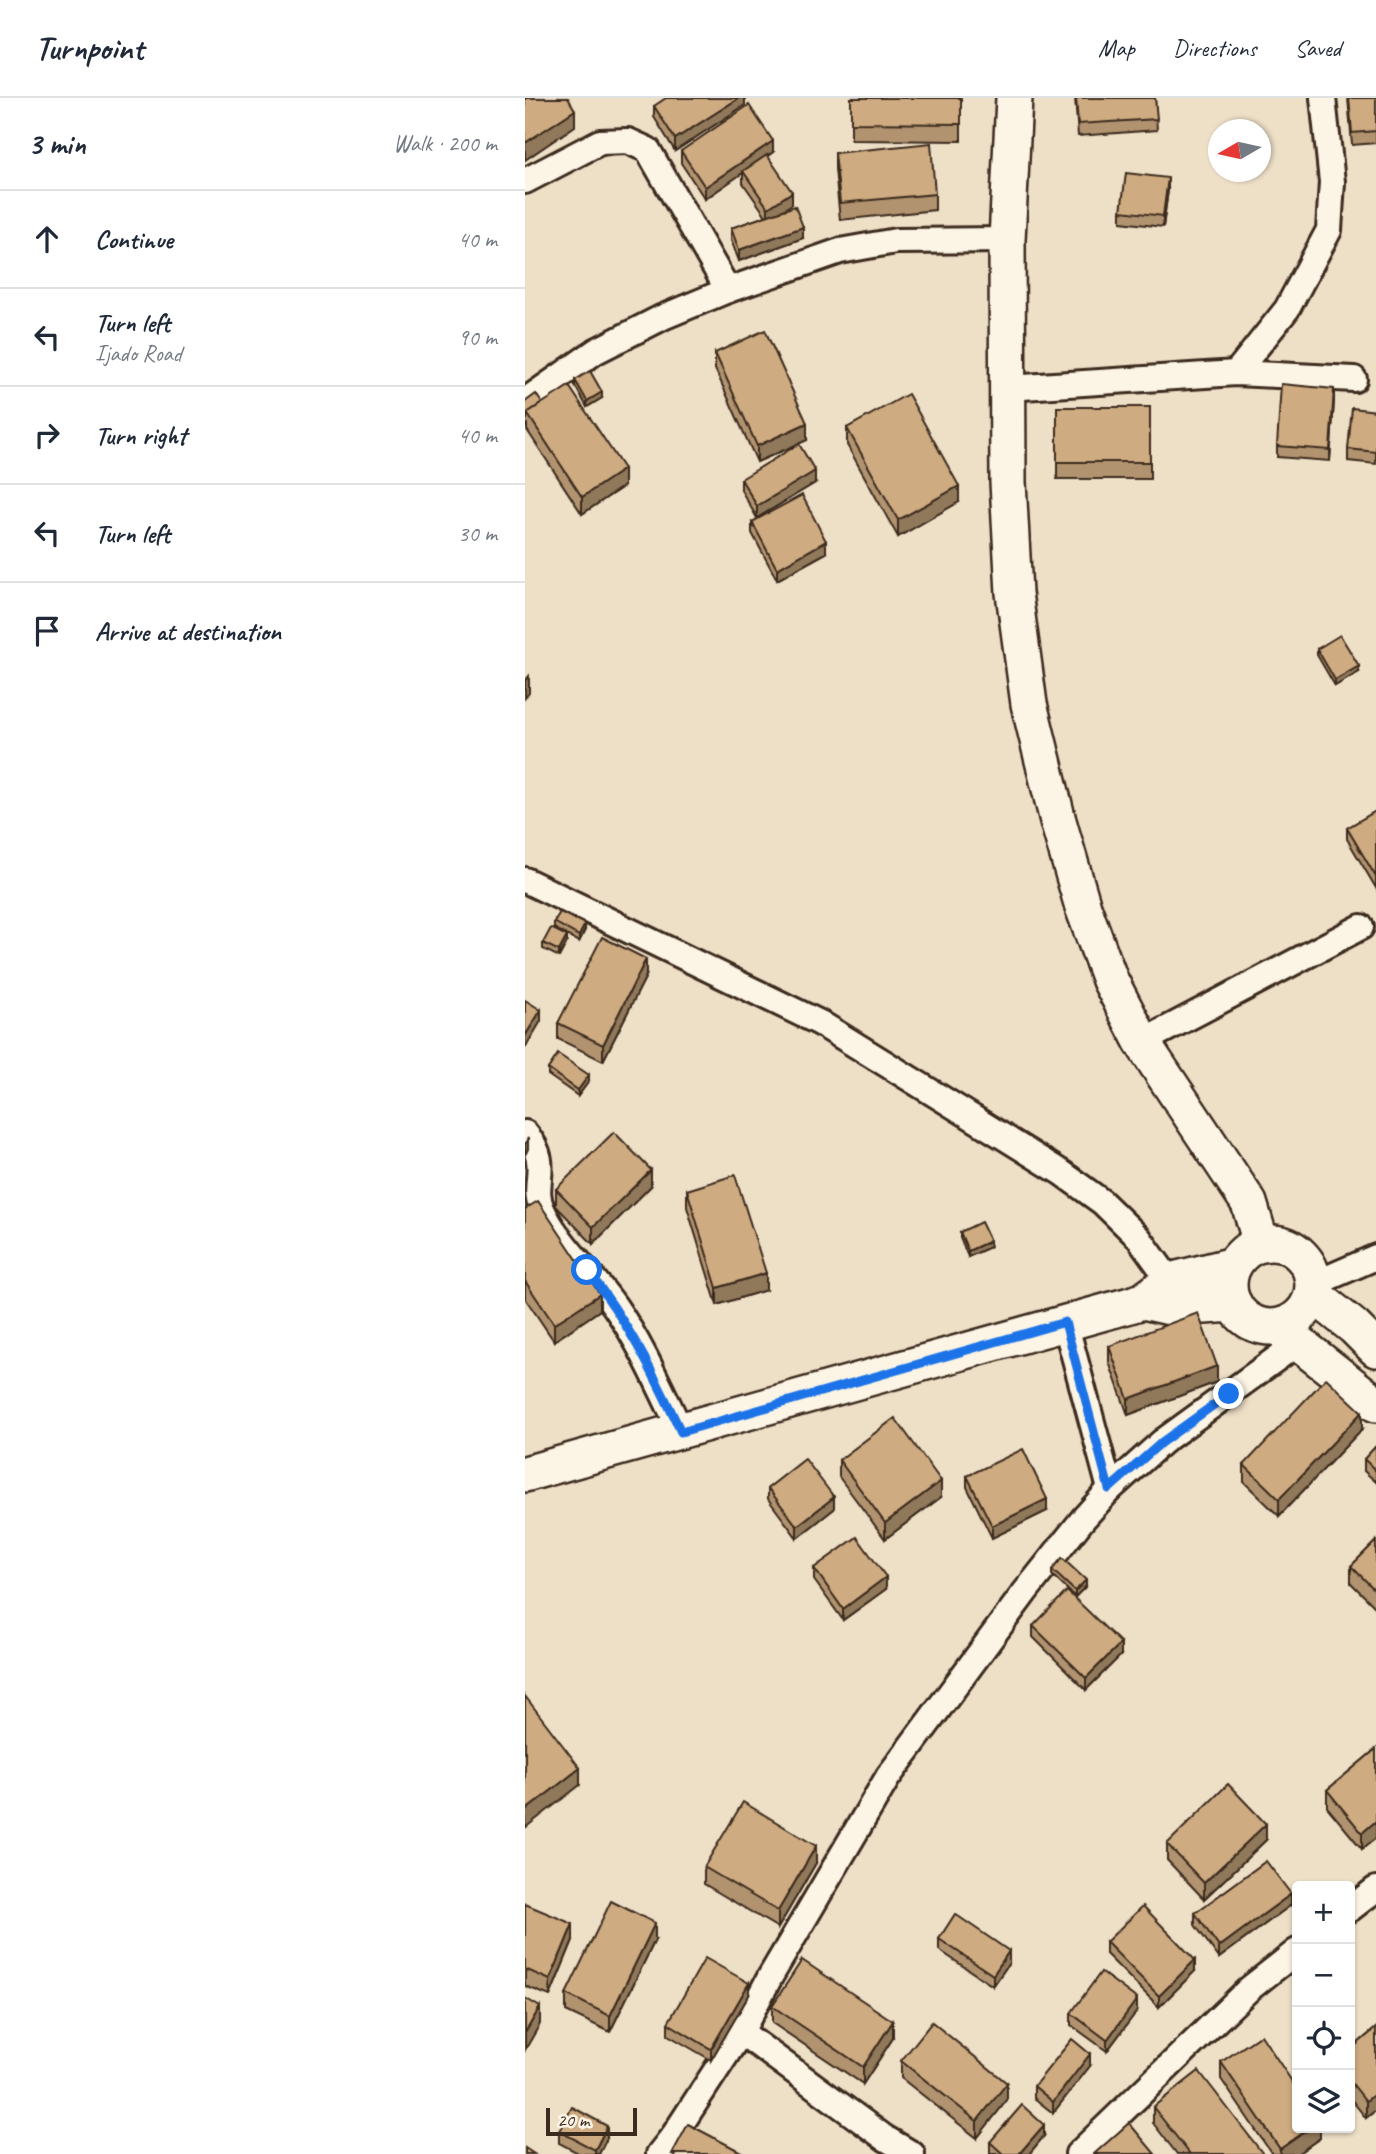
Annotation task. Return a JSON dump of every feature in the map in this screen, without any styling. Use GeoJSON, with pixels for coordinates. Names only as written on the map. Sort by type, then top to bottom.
{"type":"FeatureCollection","features":[{"type":"Feature","properties":{"kind":"street"},"geometry":{"type":"LineString","coordinates":[[1014,98],[1007,240],[1008,482],[1014,593],[1029,704],[1083,907],[1110,980],[1142,1042],[1249,1203],[1261,1243]]}},
{"type":"Feature","properties":{"kind":"street"},"geometry":{"type":"LineString","coordinates":[[1236,373],[1287,309],[1329,230],[1332,182],[1323,98]]}},
{"type":"Feature","properties":{"kind":"street"},"geometry":{"type":"LineString","coordinates":[[525,181],[600,142],[628,141],[648,150],[728,290]]}},
{"type":"Feature","properties":{"kind":"street"},"geometry":{"type":"LineString","coordinates":[[525,401],[596,351],[663,317],[728,290],[851,249],[895,241],[1007,240]]}},
{"type":"Feature","properties":{"kind":"street"},"geometry":{"type":"LineString","coordinates":[[1007,388],[1236,373],[1354,379]]}},
{"type":"Feature","properties":{"kind":"street"},"geometry":{"type":"LineString","coordinates":[[525,880],[820,1023],[1062,1173],[1102,1202],[1139,1238],[1156,1291],[1174,1308],[1234,1304]]}},
{"type":"Feature","properties":{"kind":"street"},"geometry":{"type":"LineString","coordinates":[[1142,1042],[1361,927]]}},
{"type":"Feature","properties":{"kind":"street"},"geometry":{"type":"LineString","coordinates":[[525,1133],[537,1147],[540,1168],[539,1203],[549,1223],[615,1307],[657,1381],[681,1432]]}},
{"type":"Feature","properties":{"kind":"street"},"geometry":{"type":"LineString","coordinates":[[659,2154],[741,2032],[770,1977],[888,1777],[1025,1592],[1109,1489],[1288,1335],[1292,1322],[1304,1312],[1313,1289],[1311,1271],[1296,1250],[1285,1244],[1261,1243],[1248,1249],[1234,1265],[1230,1278],[1234,1304],[1242,1315],[1252,1323],[1288,1335],[1376,1404]]}},
{"type":"Feature","properties":{"kind":"street"},"geometry":{"type":"LineString","coordinates":[[1313,1289],[1376,1257]]}},
{"type":"Feature","properties":{"kind":"street"},"geometry":{"type":"LineString","coordinates":[[525,1474],[1065,1322],[1234,1265]]}},
{"type":"Feature","properties":{"kind":"street"},"geometry":{"type":"LineString","coordinates":[[1313,1289],[1376,1349]]}},
{"type":"Feature","properties":{"kind":"street"},"geometry":{"type":"LineString","coordinates":[[1065,1322],[1109,1489]]}},
{"type":"Feature","properties":{"kind":"street"},"geometry":{"type":"LineString","coordinates":[[1355,1906],[1375,1892]]}},
{"type":"Feature","properties":{"kind":"street"},"geometry":{"type":"LineString","coordinates":[[1078,2154],[1249,1989],[1292,1955]]}},
{"type":"Feature","properties":{"kind":"street"},"geometry":{"type":"LineString","coordinates":[[741,2032],[890,2146],[912,2154]]}},
{"type":"Feature","properties":{"kind":"building"},"geometry":{"type":"Polygon","coordinates":[[[525,98],[568,98],[575,110],[525,143],[525,98]]]}},
{"type":"Feature","properties":{"kind":"building"},"geometry":{"type":"Polygon","coordinates":[[[666,98],[739,98],[675,139],[654,106],[666,98]]]}},
{"type":"Feature","properties":{"kind":"building"},"geometry":{"type":"Polygon","coordinates":[[[851,98],[961,98],[961,124],[851,123],[851,98]]]}},
{"type":"Feature","properties":{"kind":"building"},"geometry":{"type":"Polygon","coordinates":[[[1076,98],[1155,98],[1157,119],[1078,124],[1076,98]]]}},
{"type":"Feature","properties":{"kind":"building"},"geometry":{"type":"Polygon","coordinates":[[[1349,98],[1376,98],[1376,131],[1352,133],[1349,98]]]}},
{"type":"Feature","properties":{"kind":"building"},"geometry":{"type":"Polygon","coordinates":[[[749,105],[773,141],[705,187],[681,151],[749,105]]]}},
{"type":"Feature","properties":{"kind":"building"},"geometry":{"type":"Polygon","coordinates":[[[931,143],[935,194],[840,203],[835,153],[931,143]]]}},
{"type":"Feature","properties":{"kind":"building"},"geometry":{"type":"Polygon","coordinates":[[[767,155],[792,192],[768,208],[743,171],[767,155]]]}},
{"type":"Feature","properties":{"kind":"building"},"geometry":{"type":"Polygon","coordinates":[[[1126,173],[1168,178],[1163,216],[1121,211],[1126,173]]]}},
{"type":"Feature","properties":{"kind":"building"},"geometry":{"type":"Polygon","coordinates":[[[795,206],[803,227],[739,250],[731,228],[795,206]]]}},
{"type":"Feature","properties":{"kind":"building"},"geometry":{"type":"Polygon","coordinates":[[[765,330],[807,423],[757,446],[715,353],[765,330]]]}},
{"type":"Feature","properties":{"kind":"building"},"geometry":{"type":"Polygon","coordinates":[[[590,371],[602,392],[587,401],[575,380],[590,371]]]}},
{"type":"Feature","properties":{"kind":"building"},"geometry":{"type":"Polygon","coordinates":[[[1281,384],[1334,389],[1330,450],[1277,446],[1281,384]]]}},
{"type":"Feature","properties":{"kind":"building"},"geometry":{"type":"Polygon","coordinates":[[[569,386],[624,469],[582,497],[527,413],[569,386]]]}},
{"type":"Feature","properties":{"kind":"building"},"geometry":{"type":"Polygon","coordinates":[[[536,394],[542,403],[527,413],[525,421],[525,402],[536,394]]]}},
{"type":"Feature","properties":{"kind":"building"},"geometry":{"type":"Polygon","coordinates":[[[908,394],[959,486],[898,520],[847,428],[908,394]]]}},
{"type":"Feature","properties":{"kind":"building"},"geometry":{"type":"Polygon","coordinates":[[[1057,407],[1150,407],[1150,462],[1057,462],[1057,407]]]}},
{"type":"Feature","properties":{"kind":"building"},"geometry":{"type":"Polygon","coordinates":[[[1352,408],[1376,411],[1376,452],[1348,449],[1352,408]]]}},
{"type":"Feature","properties":{"kind":"building"},"geometry":{"type":"Polygon","coordinates":[[[799,444],[815,471],[757,506],[741,479],[799,444]]]}},
{"type":"Feature","properties":{"kind":"building"},"geometry":{"type":"Polygon","coordinates":[[[802,495],[826,541],[777,569],[752,522],[802,495]]]}},
{"type":"Feature","properties":{"kind":"building"},"geometry":{"type":"Polygon","coordinates":[[[1340,635],[1359,666],[1335,680],[1317,649],[1340,635]]]}},
{"type":"Feature","properties":{"kind":"building"},"geometry":{"type":"Polygon","coordinates":[[[1376,811],[1376,877],[1347,828],[1376,811]]]}},
{"type":"Feature","properties":{"kind":"building"},"geometry":{"type":"Polygon","coordinates":[[[560,912],[585,924],[579,936],[554,922],[560,912]]]}},
{"type":"Feature","properties":{"kind":"building"},"geometry":{"type":"Polygon","coordinates":[[[551,928],[567,936],[559,951],[543,943],[551,928]]]}},
{"type":"Feature","properties":{"kind":"building"},"geometry":{"type":"Polygon","coordinates":[[[602,937],[646,959],[603,1045],[558,1023],[602,937]]]}},
{"type":"Feature","properties":{"kind":"building"},"geometry":{"type":"Polygon","coordinates":[[[525,1000],[541,1010],[525,1036],[525,1000]]]}},
{"type":"Feature","properties":{"kind":"building"},"geometry":{"type":"Polygon","coordinates":[[[558,1054],[589,1075],[578,1090],[548,1069],[558,1054]]]}},
{"type":"Feature","properties":{"kind":"building"},"geometry":{"type":"Polygon","coordinates":[[[614,1132],[651,1170],[593,1227],[556,1189],[614,1132]]]}},
{"type":"Feature","properties":{"kind":"building"},"geometry":{"type":"Polygon","coordinates":[[[735,1175],[766,1273],[717,1288],[687,1190],[735,1175]]]}},
{"type":"Feature","properties":{"kind":"building"},"geometry":{"type":"Polygon","coordinates":[[[538,1201],[600,1294],[554,1324],[525,1281],[525,1209],[538,1201]]]}},
{"type":"Feature","properties":{"kind":"building"},"geometry":{"type":"Polygon","coordinates":[[[981,1222],[990,1241],[968,1251],[960,1232],[981,1222]]]}},
{"type":"Feature","properties":{"kind":"building"},"geometry":{"type":"Polygon","coordinates":[[[1198,1313],[1217,1366],[1128,1399],[1109,1346],[1198,1313]]]}},
{"type":"Feature","properties":{"kind":"building"},"geometry":{"type":"Polygon","coordinates":[[[1326,1378],[1362,1412],[1279,1499],[1244,1465],[1326,1378]]]}},
{"type":"Feature","properties":{"kind":"building"},"geometry":{"type":"Polygon","coordinates":[[[895,1418],[941,1481],[885,1523],[839,1460],[895,1418]]]}},
{"type":"Feature","properties":{"kind":"building"},"geometry":{"type":"Polygon","coordinates":[[[1376,1446],[1376,1471],[1364,1459],[1376,1446]]]}},
{"type":"Feature","properties":{"kind":"building"},"geometry":{"type":"Polygon","coordinates":[[[1023,1449],[1047,1499],[992,1526],[967,1476],[1023,1449]]]}},
{"type":"Feature","properties":{"kind":"building"},"geometry":{"type":"Polygon","coordinates":[[[805,1459],[834,1497],[797,1526],[768,1488],[805,1459]]]}},
{"type":"Feature","properties":{"kind":"building"},"geometry":{"type":"Polygon","coordinates":[[[857,1537],[886,1577],[843,1609],[814,1568],[857,1537]]]}},
{"type":"Feature","properties":{"kind":"building"},"geometry":{"type":"Polygon","coordinates":[[[1376,1541],[1376,1591],[1351,1566],[1376,1541]]]}},
{"type":"Feature","properties":{"kind":"building"},"geometry":{"type":"Polygon","coordinates":[[[1062,1558],[1086,1580],[1075,1591],[1052,1570],[1062,1558]]]}},
{"type":"Feature","properties":{"kind":"building"},"geometry":{"type":"Polygon","coordinates":[[[1067,1591],[1121,1643],[1086,1678],[1033,1626],[1067,1591]]]}},
{"type":"Feature","properties":{"kind":"building"},"geometry":{"type":"Polygon","coordinates":[[[525,1696],[580,1768],[525,1811],[525,1696]]]}},
{"type":"Feature","properties":{"kind":"building"},"geometry":{"type":"Polygon","coordinates":[[[1376,1749],[1376,1821],[1362,1833],[1327,1790],[1376,1749]]]}},
{"type":"Feature","properties":{"kind":"building"},"geometry":{"type":"Polygon","coordinates":[[[1228,1784],[1266,1824],[1204,1883],[1167,1844],[1228,1784]]]}},
{"type":"Feature","properties":{"kind":"building"},"geometry":{"type":"Polygon","coordinates":[[[743,1802],[816,1846],[778,1911],[704,1867],[743,1802]]]}},
{"type":"Feature","properties":{"kind":"building"},"geometry":{"type":"Polygon","coordinates":[[[1266,1861],[1291,1894],[1219,1947],[1195,1913],[1266,1861]]]}},
{"type":"Feature","properties":{"kind":"building"},"geometry":{"type":"Polygon","coordinates":[[[611,1901],[655,1923],[610,2016],[566,1994],[611,1901]]]}},
{"type":"Feature","properties":{"kind":"building"},"geometry":{"type":"Polygon","coordinates":[[[525,1904],[573,1924],[550,1980],[525,1969],[525,1904]]]}},
{"type":"Feature","properties":{"kind":"building"},"geometry":{"type":"Polygon","coordinates":[[[1143,1906],[1195,1960],[1159,1996],[1106,1942],[1143,1906]]]}},
{"type":"Feature","properties":{"kind":"building"},"geometry":{"type":"Polygon","coordinates":[[[955,1914],[1009,1951],[993,1975],[939,1939],[955,1914]]]}},
{"type":"Feature","properties":{"kind":"building"},"geometry":{"type":"Polygon","coordinates":[[[705,1958],[749,1983],[711,2049],[668,2023],[705,1958]]]}},
{"type":"Feature","properties":{"kind":"building"},"geometry":{"type":"Polygon","coordinates":[[[802,1960],[893,2021],[863,2067],[772,2006],[802,1960]]]}},
{"type":"Feature","properties":{"kind":"building"},"geometry":{"type":"Polygon","coordinates":[[[1101,1972],[1137,1999],[1107,2040],[1071,2013],[1101,1972]]]}},
{"type":"Feature","properties":{"kind":"building"},"geometry":{"type":"Polygon","coordinates":[[[525,1998],[540,2007],[525,2033],[525,1998]]]}},
{"type":"Feature","properties":{"kind":"building"},"geometry":{"type":"Polygon","coordinates":[[[932,2022],[1007,2083],[977,2121],[901,2061],[932,2022]]]}},
{"type":"Feature","properties":{"kind":"building"},"geometry":{"type":"Polygon","coordinates":[[[1376,2028],[1376,2093],[1366,2101],[1355,2087],[1355,2046],[1376,2028]]]}},
{"type":"Feature","properties":{"kind":"building"},"geometry":{"type":"Polygon","coordinates":[[[1261,2035],[1292,2082],[1292,2133],[1303,2133],[1280,2149],[1221,2062],[1261,2035]]]}},
{"type":"Feature","properties":{"kind":"building"},"geometry":{"type":"Polygon","coordinates":[[[1072,2039],[1090,2054],[1053,2102],[1034,2086],[1072,2039]]]}},
{"type":"Feature","properties":{"kind":"building"},"geometry":{"type":"Polygon","coordinates":[[[1199,2071],[1263,2154],[1190,2154],[1153,2107],[1199,2071]]]}},
{"type":"Feature","properties":{"kind":"building"},"geometry":{"type":"Polygon","coordinates":[[[1022,2105],[1044,2125],[1019,2154],[1003,2154],[990,2142],[1022,2105]]]}},
{"type":"Feature","properties":{"kind":"building"},"geometry":{"type":"Polygon","coordinates":[[[572,2107],[607,2126],[595,2150],[559,2131],[572,2107]]]}},
{"type":"Feature","properties":{"kind":"building"},"geometry":{"type":"Polygon","coordinates":[[[1129,2123],[1155,2154],[1094,2154],[1129,2123]]]}},
{"type":"Feature","properties":{"kind":"building"},"geometry":{"type":"Polygon","coordinates":[[[688,2124],[745,2154],[672,2154],[688,2124]]]}},
{"type":"Feature","properties":{"kind":"route"},"geometry":{"type":"LineString","coordinates":[[587,1270],[631,1332],[681,1432],[1065,1322],[1109,1489],[1162,1442],[1229,1394]]}}]}
